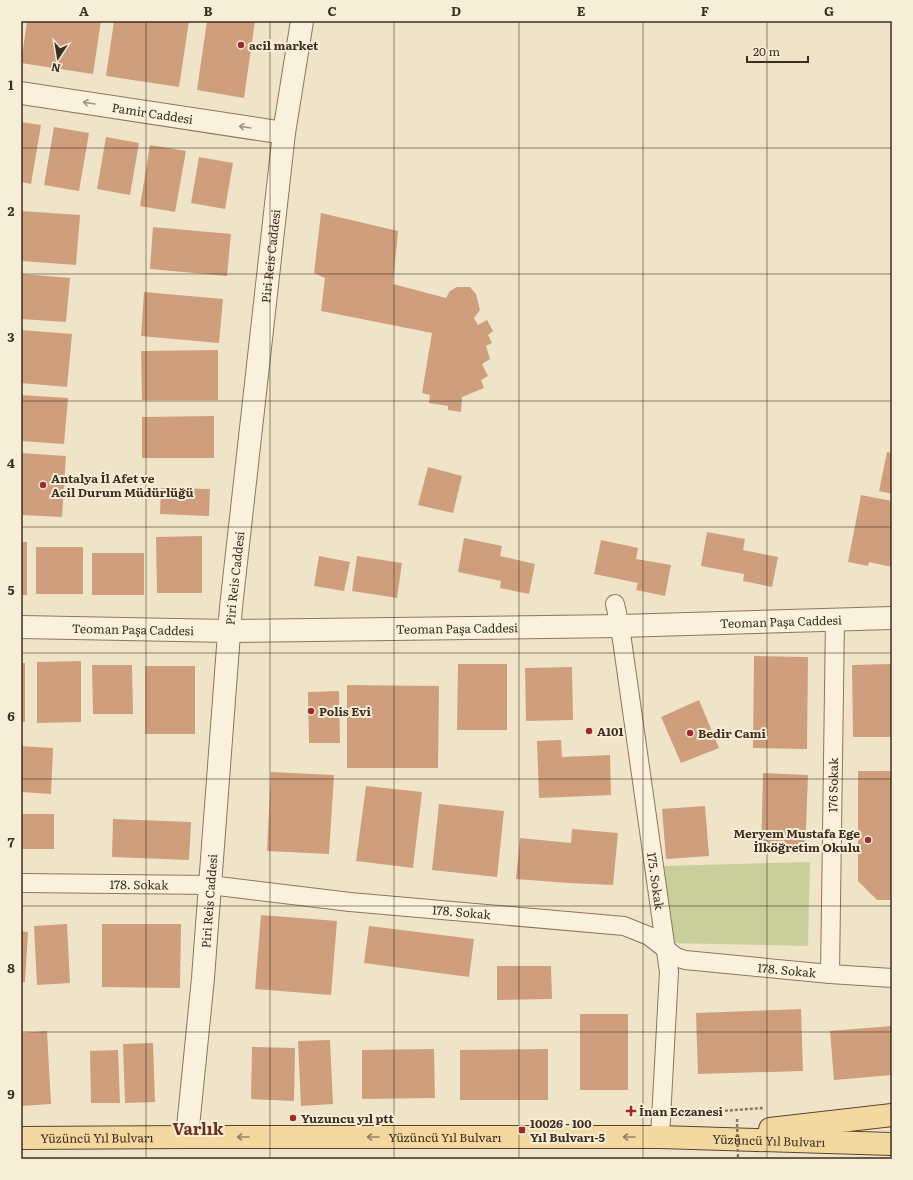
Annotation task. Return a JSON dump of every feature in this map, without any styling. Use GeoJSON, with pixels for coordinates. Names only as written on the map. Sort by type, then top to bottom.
{"type":"FeatureCollection","features":[{"type":"Feature","properties":{"kind":"main road"},"geometry":{"type":"LineString","coordinates":[[696,1138],[892,1115]]}},
{"type":"Feature","properties":{"kind":"main road"},"geometry":{"type":"LineString","coordinates":[[696,1138],[892,1127]]}},
{"type":"Feature","properties":{"kind":"main road","name":"Yüzüncü Yıl Bulvarı"},"geometry":{"type":"LineString","coordinates":[[21,1138],[660,1137],[892,1144]]}},
{"type":"Feature","properties":{"kind":"street","name":"Piri Reis Caddesi"},"geometry":{"type":"LineString","coordinates":[[187,1137],[203,978],[229,630],[284,133],[302,21]]}},
{"type":"Feature","properties":{"kind":"street","name":"Pamir Caddesi"},"geometry":{"type":"LineString","coordinates":[[21,93],[284,133]]}},
{"type":"Feature","properties":{"kind":"street","name":"175. Sokak"},"geometry":{"type":"LineString","coordinates":[[615,604],[620,626],[664,947],[669,972],[660,1137]]}},
{"type":"Feature","properties":{"kind":"street","name":"Teoman Paşa Caddesi"},"geometry":{"type":"LineString","coordinates":[[21,627],[229,630],[620,626],[892,618]]}},
{"type":"Feature","properties":{"kind":"street","name":"176 Sokak"},"geometry":{"type":"LineString","coordinates":[[830,974],[835,619]]}},
{"type":"Feature","properties":{"kind":"street","name":"178. Sokak"},"geometry":{"type":"LineString","coordinates":[[21,883],[210,885],[350,902],[624,926],[649,936],[676,957],[685,960],[830,974],[892,978]]}},
{"type":"Feature","properties":{"kind":"path"},"geometry":{"type":"LineString","coordinates":[[737,1118],[738,1159]]}},
{"type":"Feature","properties":{"kind":"green space"},"geometry":{"type":"Polygon","coordinates":[[[810,862],[808,946],[668,943],[663,866],[810,862]]]}},
{"type":"Feature","properties":{"kind":"building"},"geometry":{"type":"Polygon","coordinates":[[[27,21],[101,21],[93,74],[21,63],[27,21]]]}},
{"type":"Feature","properties":{"kind":"building"},"geometry":{"type":"Polygon","coordinates":[[[114,21],[189,21],[179,87],[106,76],[114,21]]]}},
{"type":"Feature","properties":{"kind":"building"},"geometry":{"type":"Polygon","coordinates":[[[207,21],[255,21],[244,98],[197,90],[207,21]]]}},
{"type":"Feature","properties":{"kind":"building"},"geometry":{"type":"Polygon","coordinates":[[[21,122],[41,125],[31,184],[21,182],[21,122]]]}},
{"type":"Feature","properties":{"kind":"building"},"geometry":{"type":"Polygon","coordinates":[[[54,127],[89,133],[79,191],[44,185],[54,127]]]}},
{"type":"Feature","properties":{"kind":"building"},"geometry":{"type":"Polygon","coordinates":[[[106,137],[139,143],[130,195],[97,189],[106,137]]]}},
{"type":"Feature","properties":{"kind":"building"},"geometry":{"type":"Polygon","coordinates":[[[150,145],[186,151],[175,212],[140,206],[150,145]]]}},
{"type":"Feature","properties":{"kind":"building"},"geometry":{"type":"Polygon","coordinates":[[[199,157],[233,163],[225,209],[191,203],[199,157]]]}},
{"type":"Feature","properties":{"kind":"building"},"geometry":{"type":"Polygon","coordinates":[[[21,211],[80,215],[76,265],[21,261],[21,211]]]}},
{"type":"Feature","properties":{"kind":"building"},"geometry":{"type":"Polygon","coordinates":[[[321,213],[398,231],[393,284],[446,298],[450,291],[457,287],[470,287],[476,294],[480,310],[474,318],[478,325],[487,320],[493,331],[488,335],[492,343],[486,346],[490,359],[482,364],[488,376],[481,380],[484,388],[462,397],[461,412],[448,410],[448,406],[429,403],[430,395],[422,393],[432,333],[321,311],[325,278],[314,273],[321,213]]]}},
{"type":"Feature","properties":{"kind":"building"},"geometry":{"type":"Polygon","coordinates":[[[153,227],[231,234],[227,276],[150,269],[153,227]]]}},
{"type":"Feature","properties":{"kind":"building"},"geometry":{"type":"Polygon","coordinates":[[[21,274],[70,278],[66,322],[21,319],[21,274]]]}},
{"type":"Feature","properties":{"kind":"building"},"geometry":{"type":"Polygon","coordinates":[[[144,292],[223,299],[219,343],[141,336],[144,292]]]}},
{"type":"Feature","properties":{"kind":"building"},"geometry":{"type":"Polygon","coordinates":[[[21,330],[72,334],[67,387],[21,383],[21,330]]]}},
{"type":"Feature","properties":{"kind":"building"},"geometry":{"type":"Polygon","coordinates":[[[218,350],[218,400],[142,400],[141,351],[218,350]]]}},
{"type":"Feature","properties":{"kind":"building"},"geometry":{"type":"Polygon","coordinates":[[[21,395],[68,398],[64,444],[21,441],[21,395]]]}},
{"type":"Feature","properties":{"kind":"building"},"geometry":{"type":"Polygon","coordinates":[[[214,416],[214,458],[142,458],[142,417],[214,416]]]}},
{"type":"Feature","properties":{"kind":"building"},"geometry":{"type":"Polygon","coordinates":[[[887,452],[892,453],[892,494],[879,491],[887,452]]]}},
{"type":"Feature","properties":{"kind":"building","name":"Antalya İl Afet ve Acil Durum Müdürlüğü"},"geometry":{"type":"Polygon","coordinates":[[[21,453],[66,456],[62,517],[21,515],[21,453]]]}},
{"type":"Feature","properties":{"kind":"building"},"geometry":{"type":"Polygon","coordinates":[[[428,467],[462,476],[453,513],[418,505],[428,467]]]}},
{"type":"Feature","properties":{"kind":"building"},"geometry":{"type":"Polygon","coordinates":[[[161,488],[210,489],[209,516],[160,514],[161,488]]]}},
{"type":"Feature","properties":{"kind":"building"},"geometry":{"type":"Polygon","coordinates":[[[861,495],[892,501],[892,567],[869,562],[868,566],[848,562],[861,495]]]}},
{"type":"Feature","properties":{"kind":"building"},"geometry":{"type":"Polygon","coordinates":[[[707,532],[745,539],[743,550],[778,557],[772,587],[743,581],[744,574],[701,566],[707,532]]]}},
{"type":"Feature","properties":{"kind":"building"},"geometry":{"type":"Polygon","coordinates":[[[202,536],[202,593],[157,593],[156,537],[202,536]]]}},
{"type":"Feature","properties":{"kind":"building"},"geometry":{"type":"Polygon","coordinates":[[[464,538],[502,546],[500,556],[535,564],[529,594],[500,588],[501,581],[458,572],[464,538]]]}},
{"type":"Feature","properties":{"kind":"building"},"geometry":{"type":"Polygon","coordinates":[[[601,540],[638,548],[636,559],[671,565],[665,596],[636,590],[638,583],[594,574],[601,540]]]}},
{"type":"Feature","properties":{"kind":"building"},"geometry":{"type":"Polygon","coordinates":[[[21,542],[27,542],[27,595],[21,595],[21,542]]]}},
{"type":"Feature","properties":{"kind":"building"},"geometry":{"type":"Polygon","coordinates":[[[36,547],[83,547],[83,594],[36,594],[36,547]]]}},
{"type":"Feature","properties":{"kind":"building"},"geometry":{"type":"Polygon","coordinates":[[[92,553],[144,553],[144,595],[92,595],[92,553]]]}},
{"type":"Feature","properties":{"kind":"building"},"geometry":{"type":"Polygon","coordinates":[[[319,556],[350,562],[344,591],[314,586],[319,556]]]}},
{"type":"Feature","properties":{"kind":"building"},"geometry":{"type":"Polygon","coordinates":[[[357,556],[402,563],[397,598],[352,591],[357,556]]]}},
{"type":"Feature","properties":{"kind":"building"},"geometry":{"type":"Polygon","coordinates":[[[754,656],[808,657],[807,749],[753,748],[754,656]]]}},
{"type":"Feature","properties":{"kind":"building"},"geometry":{"type":"Polygon","coordinates":[[[81,661],[81,722],[37,723],[37,662],[81,661]]]}},
{"type":"Feature","properties":{"kind":"building"},"geometry":{"type":"Polygon","coordinates":[[[21,663],[25,663],[25,722],[21,722],[21,663]]]}},
{"type":"Feature","properties":{"kind":"building"},"geometry":{"type":"Polygon","coordinates":[[[458,664],[507,664],[507,730],[457,730],[458,664]]]}},
{"type":"Feature","properties":{"kind":"building"},"geometry":{"type":"Polygon","coordinates":[[[892,664],[892,737],[853,737],[852,665],[892,664]]]}},
{"type":"Feature","properties":{"kind":"building"},"geometry":{"type":"Polygon","coordinates":[[[92,665],[132,665],[133,714],[93,714],[92,665]]]}},
{"type":"Feature","properties":{"kind":"building"},"geometry":{"type":"Polygon","coordinates":[[[145,666],[195,666],[195,734],[145,734],[145,666]]]}},
{"type":"Feature","properties":{"kind":"building"},"geometry":{"type":"Polygon","coordinates":[[[572,667],[573,720],[526,721],[525,668],[572,667]]]}},
{"type":"Feature","properties":{"kind":"building"},"geometry":{"type":"Polygon","coordinates":[[[347,685],[439,686],[438,768],[347,768],[347,685]]]}},
{"type":"Feature","properties":{"kind":"building"},"geometry":{"type":"Polygon","coordinates":[[[339,691],[340,743],[309,743],[308,692],[339,691]]]}},
{"type":"Feature","properties":{"kind":"building","name":"Bedir Cami"},"geometry":{"type":"Polygon","coordinates":[[[699,700],[719,748],[681,763],[661,717],[699,700]]]}},
{"type":"Feature","properties":{"kind":"building"},"geometry":{"type":"Polygon","coordinates":[[[561,740],[562,757],[610,755],[611,795],[539,798],[537,741],[561,740]]]}},
{"type":"Feature","properties":{"kind":"building"},"geometry":{"type":"Polygon","coordinates":[[[21,746],[53,748],[51,794],[21,792],[21,746]]]}},
{"type":"Feature","properties":{"kind":"building"},"geometry":{"type":"Polygon","coordinates":[[[858,771],[892,771],[892,900],[877,900],[858,881],[858,771]]]}},
{"type":"Feature","properties":{"kind":"building"},"geometry":{"type":"Polygon","coordinates":[[[271,772],[334,775],[329,854],[267,851],[271,772]]]}},
{"type":"Feature","properties":{"kind":"building"},"geometry":{"type":"Polygon","coordinates":[[[763,773],[808,775],[805,854],[761,853],[763,773]]]}},
{"type":"Feature","properties":{"kind":"building"},"geometry":{"type":"Polygon","coordinates":[[[366,786],[422,792],[413,868],[356,861],[366,786]]]}},
{"type":"Feature","properties":{"kind":"building"},"geometry":{"type":"Polygon","coordinates":[[[439,804],[504,811],[497,877],[432,870],[439,804]]]}},
{"type":"Feature","properties":{"kind":"building"},"geometry":{"type":"Polygon","coordinates":[[[705,806],[709,856],[666,859],[662,809],[705,806]]]}},
{"type":"Feature","properties":{"kind":"building"},"geometry":{"type":"Polygon","coordinates":[[[21,814],[54,814],[54,849],[21,849],[21,814]]]}},
{"type":"Feature","properties":{"kind":"building"},"geometry":{"type":"Polygon","coordinates":[[[113,819],[191,822],[189,860],[112,857],[113,819]]]}},
{"type":"Feature","properties":{"kind":"building"},"geometry":{"type":"Polygon","coordinates":[[[572,829],[618,833],[613,885],[516,879],[520,838],[571,843],[572,829]]]}},
{"type":"Feature","properties":{"kind":"building"},"geometry":{"type":"Polygon","coordinates":[[[261,915],[337,921],[331,995],[255,989],[261,915]]]}},
{"type":"Feature","properties":{"kind":"building"},"geometry":{"type":"Polygon","coordinates":[[[67,924],[70,983],[37,985],[34,926],[67,924]]]}},
{"type":"Feature","properties":{"kind":"building"},"geometry":{"type":"Polygon","coordinates":[[[102,924],[181,924],[180,988],[102,987],[102,924]]]}},
{"type":"Feature","properties":{"kind":"building"},"geometry":{"type":"Polygon","coordinates":[[[369,926],[474,939],[469,977],[364,963],[369,926]]]}},
{"type":"Feature","properties":{"kind":"building"},"geometry":{"type":"Polygon","coordinates":[[[21,931],[28,932],[25,982],[21,982],[21,931]]]}},
{"type":"Feature","properties":{"kind":"building"},"geometry":{"type":"Polygon","coordinates":[[[497,966],[551,966],[552,999],[497,1000],[497,966]]]}},
{"type":"Feature","properties":{"kind":"building"},"geometry":{"type":"Polygon","coordinates":[[[801,1009],[803,1071],[698,1074],[696,1013],[801,1009]]]}},
{"type":"Feature","properties":{"kind":"building"},"geometry":{"type":"Polygon","coordinates":[[[580,1014],[628,1014],[628,1090],[580,1090],[580,1014]]]}},
{"type":"Feature","properties":{"kind":"building"},"geometry":{"type":"Polygon","coordinates":[[[892,1026],[892,1075],[834,1080],[830,1031],[892,1026]]]}},
{"type":"Feature","properties":{"kind":"building"},"geometry":{"type":"Polygon","coordinates":[[[47,1031],[51,1104],[21,1106],[21,1033],[47,1031]]]}},
{"type":"Feature","properties":{"kind":"building"},"geometry":{"type":"Polygon","coordinates":[[[330,1040],[333,1104],[301,1106],[298,1041],[330,1040]]]}},
{"type":"Feature","properties":{"kind":"building"},"geometry":{"type":"Polygon","coordinates":[[[153,1043],[155,1102],[125,1103],[123,1044],[153,1043]]]}},
{"type":"Feature","properties":{"kind":"building"},"geometry":{"type":"Polygon","coordinates":[[[252,1047],[295,1048],[294,1101],[251,1099],[252,1047]]]}},
{"type":"Feature","properties":{"kind":"building"},"geometry":{"type":"Polygon","coordinates":[[[434,1049],[435,1098],[362,1099],[362,1050],[434,1049]]]}},
{"type":"Feature","properties":{"kind":"building"},"geometry":{"type":"Polygon","coordinates":[[[548,1049],[548,1100],[460,1100],[460,1050],[548,1049]]]}},
{"type":"Feature","properties":{"kind":"building"},"geometry":{"type":"Polygon","coordinates":[[[118,1050],[120,1103],[91,1103],[90,1051],[118,1050]]]}},
{"type":"Feature","properties":{"kind":"place","name":"acil market"},"geometry":{"type":"Point","coordinates":[241,45]}},
{"type":"Feature","properties":{"kind":"place","name":"Antalya İl Afet ve Acil Durum Müdürlüğü"},"geometry":{"type":"Point","coordinates":[43,485]}},
{"type":"Feature","properties":{"kind":"place","name":"Polis Evi"},"geometry":{"type":"Point","coordinates":[311,711]}},
{"type":"Feature","properties":{"kind":"place","name":"A101"},"geometry":{"type":"Point","coordinates":[589,731]}},
{"type":"Feature","properties":{"kind":"place","name":"Bedir Cami"},"geometry":{"type":"Point","coordinates":[690,733]}},
{"type":"Feature","properties":{"kind":"place","name":"Meryem Mustafa Ege İlköğretim Okulu"},"geometry":{"type":"Point","coordinates":[868,840]}},
{"type":"Feature","properties":{"kind":"place","name":"İnan Eczanesi"},"geometry":{"type":"Point","coordinates":[631,1111]}},
{"type":"Feature","properties":{"kind":"place","name":"Yuzuncu yıl ptt"},"geometry":{"type":"Point","coordinates":[293,1118]}},
{"type":"Feature","properties":{"kind":"place","name":"10026 - 100 Yıl Bulvarı-5"},"geometry":{"type":"Point","coordinates":[522,1130]}},
{"type":"Feature","properties":{"kind":"district","name":"Varlık"},"geometry":{"type":"Point","coordinates":[198,1128]}}]}
